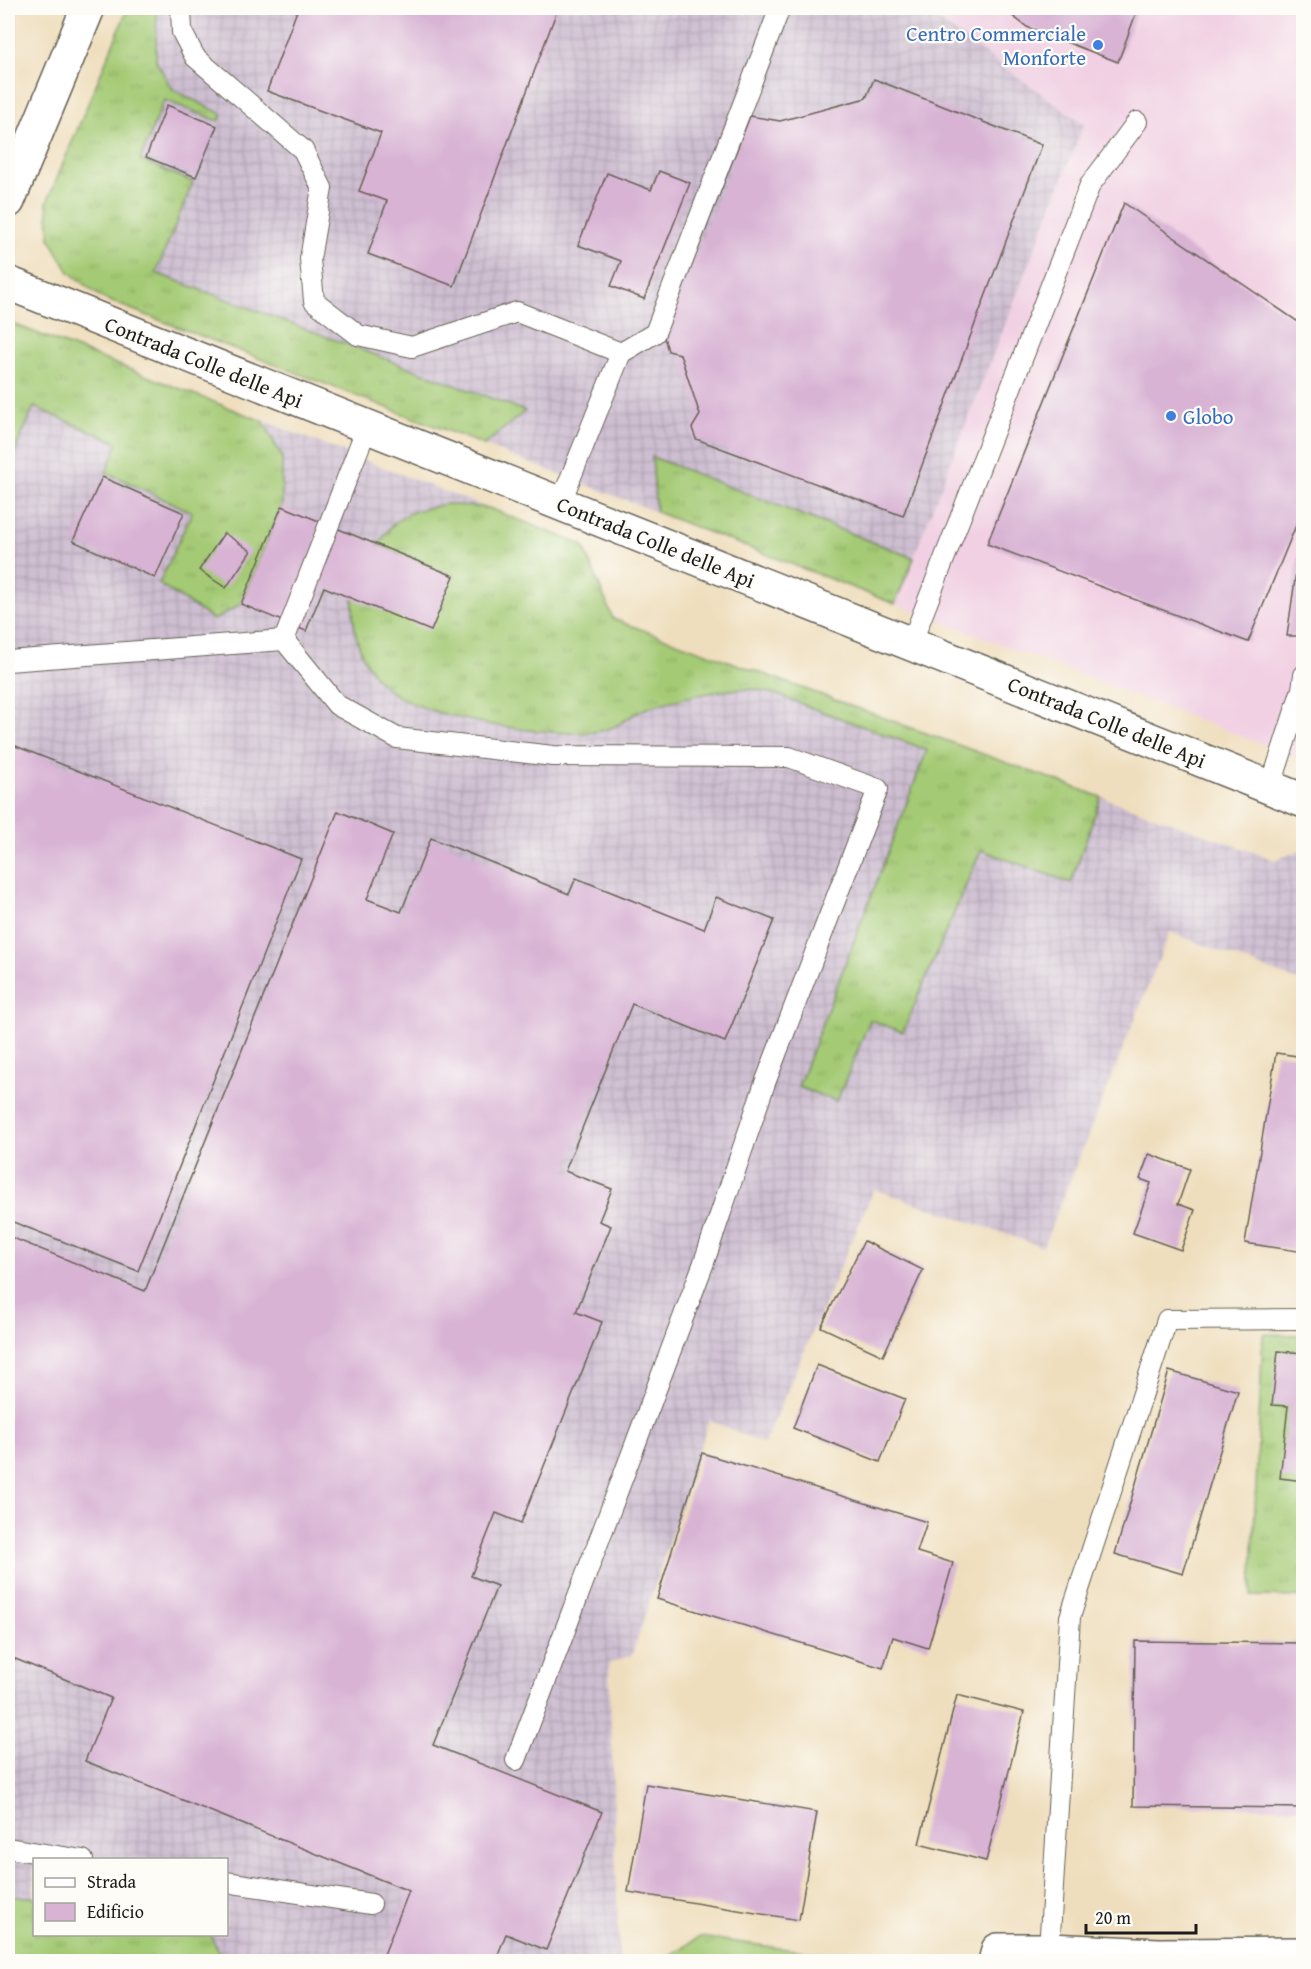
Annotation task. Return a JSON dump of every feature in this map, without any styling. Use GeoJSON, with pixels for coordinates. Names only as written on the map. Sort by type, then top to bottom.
{"type":"FeatureCollection","features":[{"type":"Feature","properties":{"kind":"street"},"geometry":{"type":"LineString","coordinates":[[8,201],[15,162],[88,8]]}},
{"type":"Feature","properties":{"kind":"street","name":"Contrada Colle delle Api"},"geometry":{"type":"LineString","coordinates":[[8,283],[1304,801]]}},
{"type":"Feature","properties":{"kind":"street"},"geometry":{"type":"LineString","coordinates":[[995,1962],[998,1950],[1159,1955],[1304,1954]]}},
{"type":"Feature","properties":{"kind":"lane"},"geometry":{"type":"LineString","coordinates":[[181,8],[182,32],[195,57],[303,150],[322,188],[310,259],[314,301],[358,335],[412,347],[517,312],[621,353]]}},
{"type":"Feature","properties":{"kind":"lane"},"geometry":{"type":"LineString","coordinates":[[560,504],[621,353],[655,333],[780,8]]}},
{"type":"Feature","properties":{"kind":"lane"},"geometry":{"type":"LineString","coordinates":[[911,644],[1090,184],[1137,122]]}},
{"type":"Feature","properties":{"kind":"lane"},"geometry":{"type":"LineString","coordinates":[[284,640],[366,427]]}},
{"type":"Feature","properties":{"kind":"lane"},"geometry":{"type":"LineString","coordinates":[[8,661],[284,640]]}},
{"type":"Feature","properties":{"kind":"lane"},"geometry":{"type":"LineString","coordinates":[[284,640],[337,705],[397,738],[553,756],[789,757],[878,789],[765,1083],[703,1265],[516,1760]]}},
{"type":"Feature","properties":{"kind":"lane"},"geometry":{"type":"LineString","coordinates":[[1270,788],[1302,689],[1304,675]]}},
{"type":"Feature","properties":{"kind":"lane"},"geometry":{"type":"LineString","coordinates":[[1049,1950],[1070,1617],[1167,1320],[1304,1319]]}},
{"type":"Feature","properties":{"kind":"lane"},"geometry":{"type":"LineString","coordinates":[[8,1848],[70,1858]]}},
{"type":"Feature","properties":{"kind":"lane"},"geometry":{"type":"LineString","coordinates":[[228,1882],[371,1905]]}},
{"type":"Feature","properties":{"kind":"shaded area"},"geometry":{"type":"Polygon","coordinates":[[[128,8],[921,8],[1084,124],[895,604],[102,298],[69,272],[50,239],[47,202],[128,8]]]}},
{"type":"Feature","properties":{"kind":"shaded area"},"geometry":{"type":"Polygon","coordinates":[[[921,8],[1303,8],[1303,760],[895,604],[1084,124],[921,8]]]}},
{"type":"Feature","properties":{"kind":"shaded area"},"geometry":{"type":"Polygon","coordinates":[[[8,322],[583,545],[613,619],[1275,860],[1303,849],[1303,983],[1170,932],[1043,1247],[874,1189],[764,1444],[709,1420],[632,1655],[609,1663],[619,1961],[224,1961],[211,1936],[228,1936],[228,1858],[33,1858],[33,1897],[8,1897],[8,322]]]}},
{"type":"Feature","properties":{"kind":"green space"},"geometry":{"type":"Polygon","coordinates":[[[128,8],[157,8],[156,61],[173,90],[222,114],[219,121],[164,100],[140,160],[193,182],[156,273],[525,411],[484,445],[102,298],[69,272],[50,239],[47,202],[128,8]]]}},
{"type":"Feature","properties":{"kind":"green space"},"geometry":{"type":"Polygon","coordinates":[[[8,322],[263,421],[282,457],[282,506],[241,604],[214,620],[159,584],[192,512],[106,472],[118,443],[34,407],[8,467],[8,322]]]}},
{"type":"Feature","properties":{"kind":"green space"},"geometry":{"type":"Polygon","coordinates":[[[652,457],[914,558],[895,604],[656,512],[652,457]]]}},
{"type":"Feature","properties":{"kind":"green space"},"geometry":{"type":"Polygon","coordinates":[[[446,504],[489,508],[583,545],[613,619],[1101,797],[1071,883],[981,850],[903,1032],[870,1020],[837,1101],[798,1087],[927,750],[780,696],[747,689],[667,702],[640,711],[605,730],[585,733],[527,730],[494,725],[462,719],[407,701],[380,682],[365,661],[354,624],[353,598],[453,576],[379,545],[392,525],[399,519],[423,509],[446,504]]]}},
{"type":"Feature","properties":{"kind":"green space"},"geometry":{"type":"Polygon","coordinates":[[[1263,1334],[1303,1335],[1303,1597],[1251,1596],[1263,1334]]]}},
{"type":"Feature","properties":{"kind":"green space"},"geometry":{"type":"Polygon","coordinates":[[[8,1897],[33,1897],[33,1936],[211,1936],[224,1961],[8,1961],[8,1897]]]}},
{"type":"Feature","properties":{"kind":"green space"},"geometry":{"type":"Polygon","coordinates":[[[700,1937],[872,1961],[660,1961],[700,1937]]]}},
{"type":"Feature","properties":{"kind":"building"},"geometry":{"type":"Polygon","coordinates":[[[298,8],[558,8],[454,286],[368,254],[387,201],[359,191],[381,133],[267,91],[298,8]]]}},
{"type":"Feature","properties":{"kind":"building","name":"Centro Commerciale Monforte"},"geometry":{"type":"Polygon","coordinates":[[[1002,8],[1138,8],[1118,62],[1027,27],[1002,8]]]}},
{"type":"Feature","properties":{"kind":"building"},"geometry":{"type":"Polygon","coordinates":[[[874,79],[1042,145],[903,516],[696,439],[692,428],[700,415],[680,354],[668,351],[664,337],[750,116],[780,121],[866,98],[874,79]]]}},
{"type":"Feature","properties":{"kind":"building"},"geometry":{"type":"Polygon","coordinates":[[[167,105],[217,126],[196,177],[146,157],[167,105]]]}},
{"type":"Feature","properties":{"kind":"building"},"geometry":{"type":"Polygon","coordinates":[[[659,171],[690,183],[644,299],[611,286],[621,261],[578,245],[607,173],[651,190],[659,171]]]}},
{"type":"Feature","properties":{"kind":"building","name":"Globo"},"geometry":{"type":"Polygon","coordinates":[[[1124,203],[1304,326],[1304,506],[1248,642],[987,544],[1124,203]]]}},
{"type":"Feature","properties":{"kind":"building"},"geometry":{"type":"Polygon","coordinates":[[[102,477],[184,513],[155,578],[73,541],[102,477]]]}},
{"type":"Feature","properties":{"kind":"building"},"geometry":{"type":"Polygon","coordinates":[[[282,506],[454,576],[431,631],[324,587],[306,631],[241,604],[282,506]]]}},
{"type":"Feature","properties":{"kind":"building"},"geometry":{"type":"Polygon","coordinates":[[[1302,530],[1304,636],[1287,636],[1302,530]]]}},
{"type":"Feature","properties":{"kind":"building"},"geometry":{"type":"Polygon","coordinates":[[[224,533],[251,551],[226,588],[199,570],[224,533]]]}},
{"type":"Feature","properties":{"kind":"building"},"geometry":{"type":"Polygon","coordinates":[[[8,743],[301,859],[138,1271],[8,1220],[8,743]]]}},
{"type":"Feature","properties":{"kind":"building"},"geometry":{"type":"Polygon","coordinates":[[[338,811],[393,834],[367,899],[401,912],[431,838],[569,894],[576,878],[704,929],[716,897],[774,920],[725,1042],[632,1004],[565,1171],[612,1189],[599,1221],[611,1226],[576,1312],[602,1322],[521,1523],[496,1513],[471,1576],[497,1586],[433,1745],[602,1812],[546,1950],[506,1934],[495,1962],[381,1962],[409,1891],[85,1761],[111,1698],[8,1656],[8,1236],[145,1291],[338,811]]]}},
{"type":"Feature","properties":{"kind":"building"},"geometry":{"type":"Polygon","coordinates":[[[1276,1053],[1304,1057],[1304,1252],[1245,1243],[1276,1053]]]}},
{"type":"Feature","properties":{"kind":"building"},"geometry":{"type":"Polygon","coordinates":[[[1149,1154],[1190,1169],[1178,1204],[1195,1210],[1181,1250],[1133,1233],[1151,1183],[1140,1179],[1149,1154]]]}},
{"type":"Feature","properties":{"kind":"building"},"geometry":{"type":"Polygon","coordinates":[[[864,1241],[923,1270],[883,1356],[821,1327],[864,1241]]]}},
{"type":"Feature","properties":{"kind":"building"},"geometry":{"type":"Polygon","coordinates":[[[1278,1351],[1304,1353],[1304,1481],[1280,1478],[1288,1406],[1272,1405],[1278,1351]]]}},
{"type":"Feature","properties":{"kind":"building"},"geometry":{"type":"Polygon","coordinates":[[[817,1365],[905,1399],[880,1462],[793,1428],[817,1365]]]}},
{"type":"Feature","properties":{"kind":"building"},"geometry":{"type":"Polygon","coordinates":[[[1169,1371],[1238,1391],[1183,1574],[1115,1554],[1169,1371]]]}},
{"type":"Feature","properties":{"kind":"building"},"geometry":{"type":"Polygon","coordinates":[[[702,1453],[927,1522],[917,1552],[953,1563],[928,1648],[893,1637],[883,1668],[657,1599],[702,1453]]]}},
{"type":"Feature","properties":{"kind":"building"},"geometry":{"type":"Polygon","coordinates":[[[1135,1641],[1304,1643],[1304,1808],[1133,1806],[1135,1641]]]}},
{"type":"Feature","properties":{"kind":"building"},"geometry":{"type":"Polygon","coordinates":[[[957,1695],[1024,1712],[986,1861],[919,1844],[957,1695]]]}},
{"type":"Feature","properties":{"kind":"building"},"geometry":{"type":"Polygon","coordinates":[[[646,1784],[817,1812],[799,1920],[628,1892],[646,1784]]]}},
{"type":"Feature","properties":{"kind":"place","name":"Centro Commerciale Monforte"},"geometry":{"type":"Point","coordinates":[1098,45]}},
{"type":"Feature","properties":{"kind":"place","name":"Globo"},"geometry":{"type":"Point","coordinates":[1171,416]}}]}
